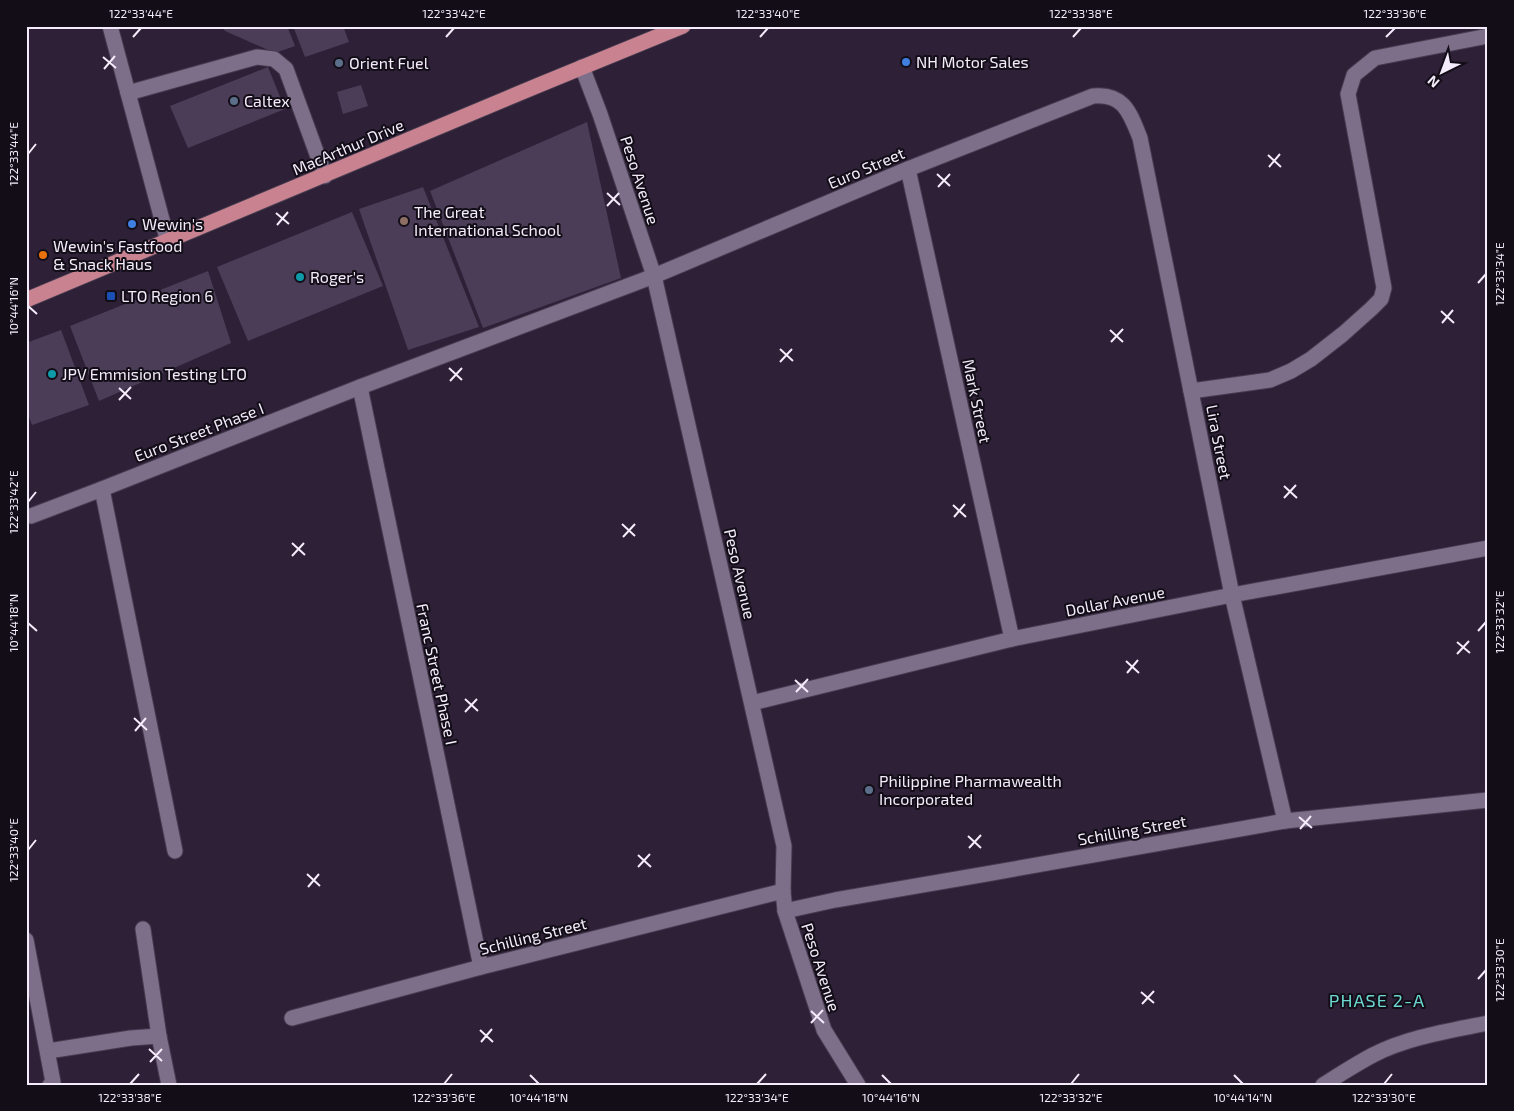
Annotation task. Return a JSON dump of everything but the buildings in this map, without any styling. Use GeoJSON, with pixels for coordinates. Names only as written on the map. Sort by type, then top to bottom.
{"type":"FeatureCollection","features":[{"type":"Feature","properties":{"kind":"main road","name":"MacArthur Drive"},"geometry":{"type":"LineString","coordinates":[[26,300],[683,26]]}},
{"type":"Feature","properties":{"kind":"street"},"geometry":{"type":"LineString","coordinates":[[110,26],[168,242]]}},
{"type":"Feature","properties":{"kind":"street"},"geometry":{"type":"LineString","coordinates":[[1191,391],[1270,380],[1291,372],[1343,334],[1381,299],[1384,288],[1348,94],[1354,76],[1375,58],[1488,36]]}},
{"type":"Feature","properties":{"kind":"street"},"geometry":{"type":"LineString","coordinates":[[128,94],[257,57],[274,59],[286,69],[325,176]]}},
{"type":"Feature","properties":{"kind":"street","name":"Peso Avenue"},"geometry":{"type":"LineString","coordinates":[[582,67],[600,114],[654,276],[784,846],[783,891],[785,911],[824,1030],[858,1085]]}},
{"type":"Feature","properties":{"kind":"street","name":"Lira Street"},"geometry":{"type":"LineString","coordinates":[[1093,96],[1104,95],[1120,100],[1130,113],[1140,138],[1232,595],[1285,820]]}},
{"type":"Feature","properties":{"kind":"street","name":"Euro Street"},"geometry":{"type":"LineString","coordinates":[[654,276],[908,169],[1093,96]]}},
{"type":"Feature","properties":{"kind":"street","name":"Mark Street"},"geometry":{"type":"LineString","coordinates":[[908,169],[1012,639]]}},
{"type":"Feature","properties":{"kind":"street","name":"Euro Street Phase I"},"geometry":{"type":"LineString","coordinates":[[31,516],[360,387],[654,276]]}},
{"type":"Feature","properties":{"kind":"street","name":"Franc Street Phase I"},"geometry":{"type":"LineString","coordinates":[[360,387],[481,967]]}},
{"type":"Feature","properties":{"kind":"street"},"geometry":{"type":"LineString","coordinates":[[102,489],[175,851]]}},
{"type":"Feature","properties":{"kind":"street","name":"Dollar Avenue"},"geometry":{"type":"LineString","coordinates":[[752,703],[1012,639],[1232,595],[1488,548]]}},
{"type":"Feature","properties":{"kind":"street","name":"Schilling Street"},"geometry":{"type":"LineString","coordinates":[[785,911],[835,900],[1285,820],[1488,800]]}},
{"type":"Feature","properties":{"kind":"street","name":"Schilling Street"},"geometry":{"type":"LineString","coordinates":[[292,1018],[481,967],[783,891]]}},
{"type":"Feature","properties":{"kind":"street"},"geometry":{"type":"LineString","coordinates":[[143,929],[159,1036],[169,1085]]}},
{"type":"Feature","properties":{"kind":"street"},"geometry":{"type":"LineString","coordinates":[[26,940],[48,1050],[52,1084]]}},
{"type":"Feature","properties":{"kind":"street"},"geometry":{"type":"LineString","coordinates":[[1323,1085],[1374,1055],[1406,1042],[1439,1032],[1488,1023]]}},
{"type":"Feature","properties":{"kind":"street"},"geometry":{"type":"LineString","coordinates":[[48,1050],[131,1038],[159,1036]]}},
{"type":"Feature","properties":{"kind":"place","name":"NH Motor Sales"},"geometry":{"type":"Point","coordinates":[906,62]}},
{"type":"Feature","properties":{"kind":"place","name":"Orient Fuel"},"geometry":{"type":"Point","coordinates":[339,63]}},
{"type":"Feature","properties":{"kind":"place","name":"Caltex"},"geometry":{"type":"Point","coordinates":[234,101]}},
{"type":"Feature","properties":{"kind":"place","name":"The Great International School"},"geometry":{"type":"Point","coordinates":[404,221]}},
{"type":"Feature","properties":{"kind":"place","name":"Wewin's"},"geometry":{"type":"Point","coordinates":[132,224]}},
{"type":"Feature","properties":{"kind":"place","name":"Wewin's Fastfood & Snack Haus"},"geometry":{"type":"Point","coordinates":[43,255]}},
{"type":"Feature","properties":{"kind":"place","name":"Roger's"},"geometry":{"type":"Point","coordinates":[300,277]}},
{"type":"Feature","properties":{"kind":"place","name":"LTO Region 6"},"geometry":{"type":"Point","coordinates":[111,296]}},
{"type":"Feature","properties":{"kind":"place","name":"JPV Emmision Testing LTO"},"geometry":{"type":"Point","coordinates":[52,374]}},
{"type":"Feature","properties":{"kind":"place","name":"Philippine Pharmawealth Incorporated"},"geometry":{"type":"Point","coordinates":[869,790]}},
{"type":"Feature","properties":{"kind":"district","name":"PHASE 2-A"},"geometry":{"type":"Point","coordinates":[1377,1001]}}]}
